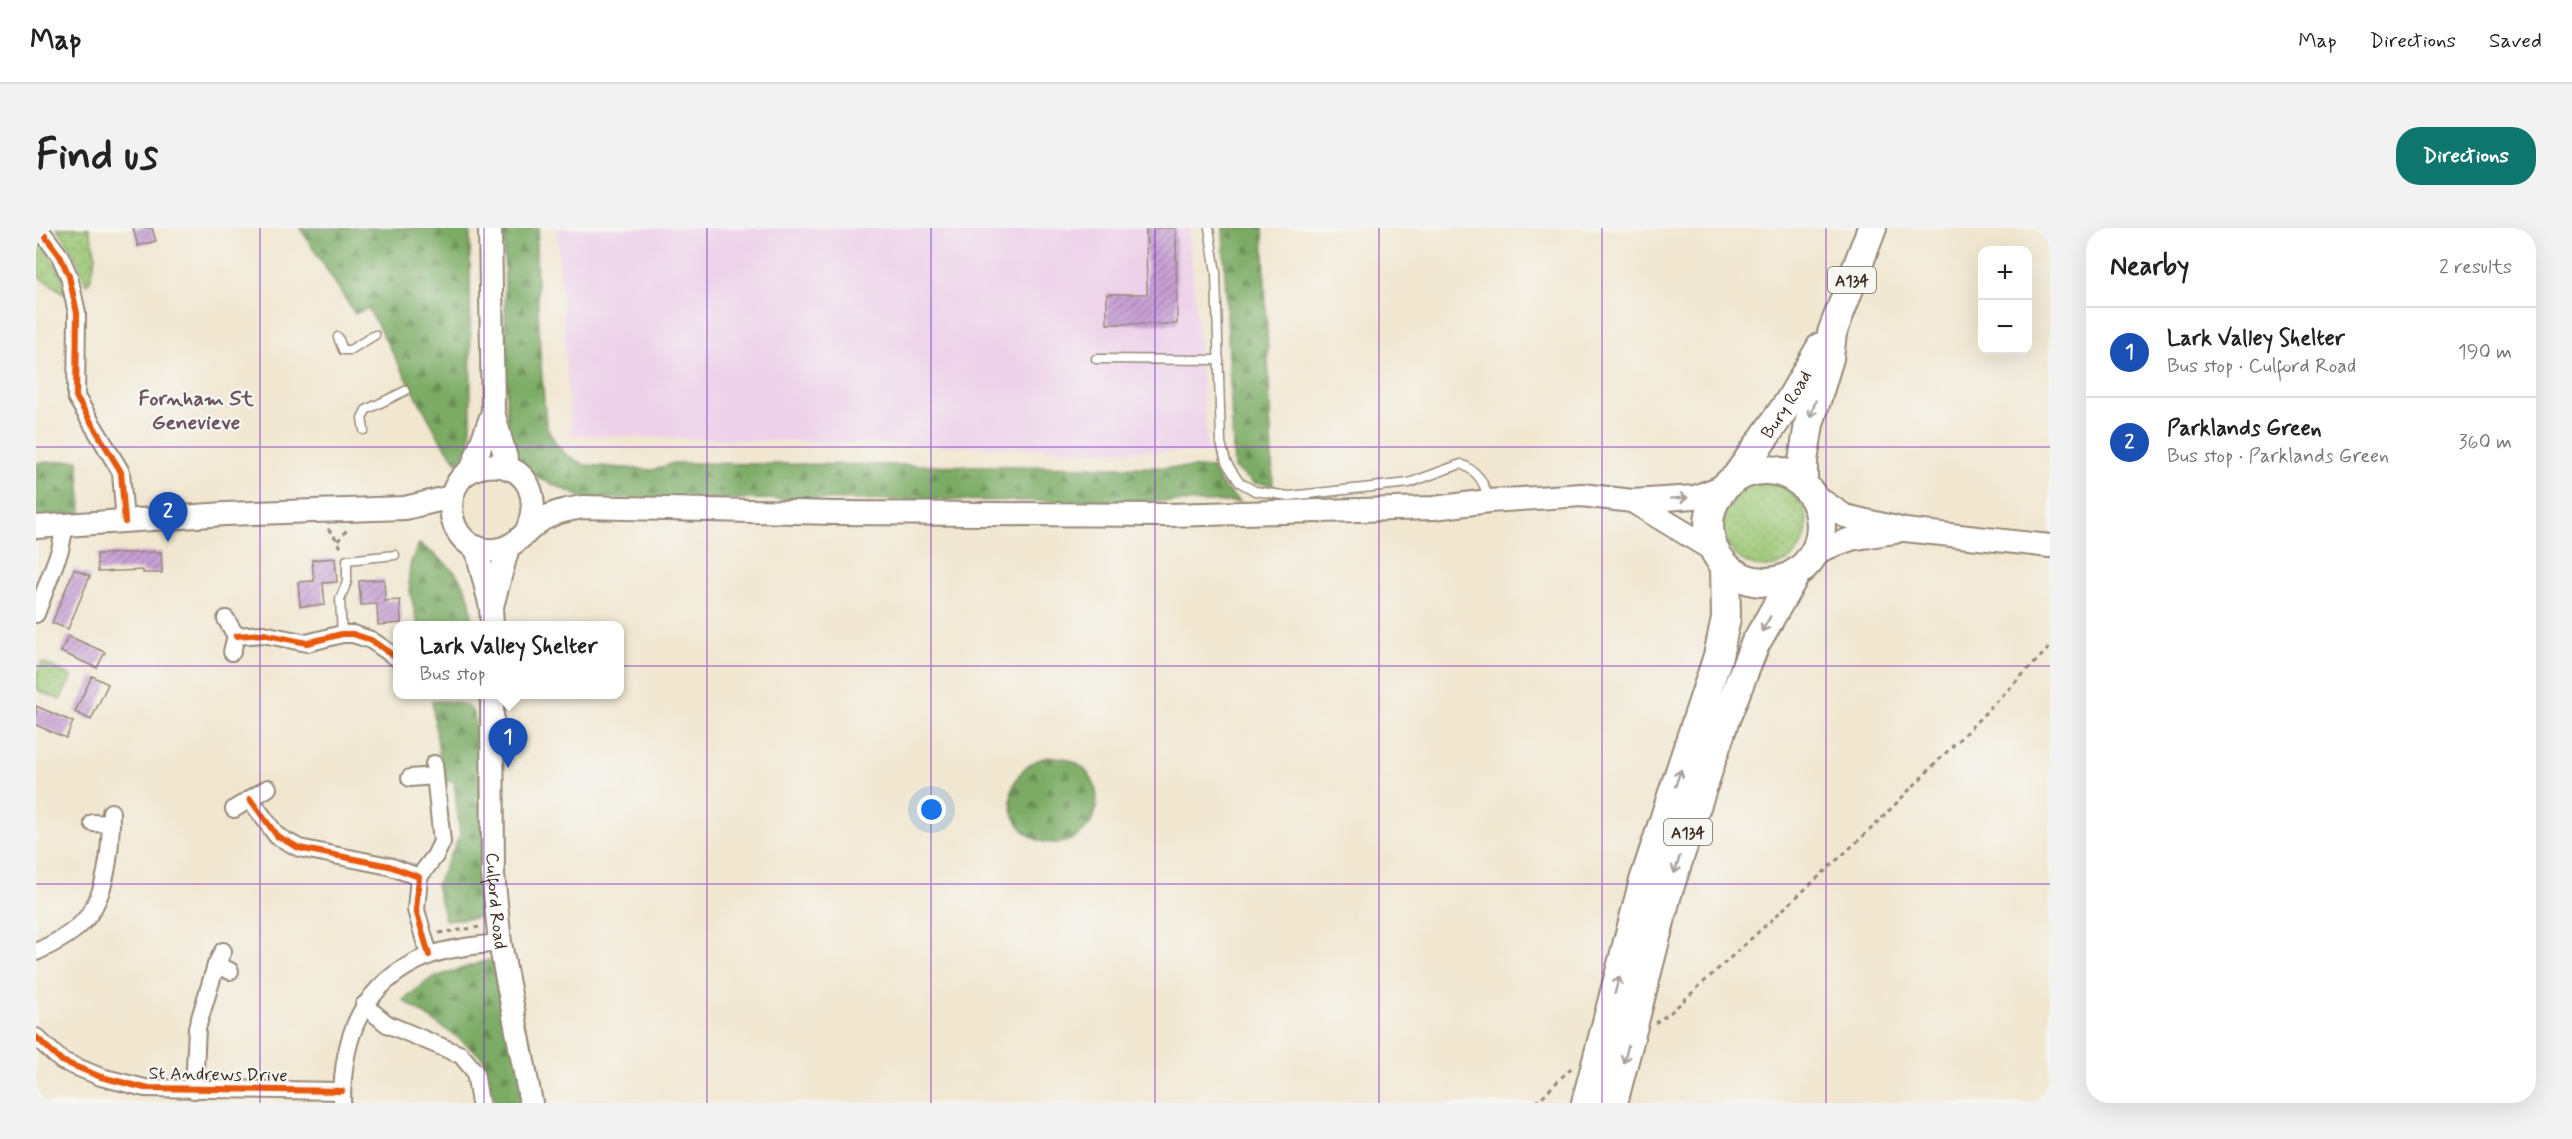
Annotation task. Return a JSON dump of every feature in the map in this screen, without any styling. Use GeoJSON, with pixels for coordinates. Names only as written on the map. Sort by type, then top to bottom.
{"type":"FeatureCollection","features":[{"type":"Feature","properties":{"kind":"highway","name":"Bury Road"},"geometry":{"type":"LineString","coordinates":[[1807,488],[1803,460],[1809,424],[1829,358],[1832,333],[1872,228]]}},
{"type":"Feature","properties":{"kind":"highway","name":"Bury Road"},"geometry":{"type":"LineString","coordinates":[[1731,481],[1789,402],[1818,351],[1832,333]]}},
{"type":"Feature","properties":{"kind":"highway"},"geometry":{"type":"LineString","coordinates":[[1771,469],[1788,474],[1807,488],[1820,512],[1822,532],[1816,552],[1796,573],[1778,581],[1759,582],[1740,577],[1719,558],[1708,527],[1712,505],[1731,481],[1754,470],[1771,469]]}},
{"type":"Feature","properties":{"kind":"highway","name":"A134"},"geometry":{"type":"LineString","coordinates":[[1586,1103],[1643,884],[1718,656],[1726,618],[1719,558]]}},
{"type":"Feature","properties":{"kind":"highway","name":"A134"},"geometry":{"type":"LineString","coordinates":[[1613,1103],[1667,894],[1724,722],[1755,644],[1796,573]]}},
{"type":"Feature","properties":{"kind":"main road"},"geometry":{"type":"LineString","coordinates":[[489,228],[493,412],[509,469]]}},
{"type":"Feature","properties":{"kind":"main road"},"geometry":{"type":"LineString","coordinates":[[471,471],[493,412]]}},
{"type":"Feature","properties":{"kind":"main road"},"geometry":{"type":"LineString","coordinates":[[456,530],[450,508],[451,497],[461,479],[471,471],[483,466],[496,465],[518,474],[530,489],[535,504],[533,520],[517,541],[492,616]]}},
{"type":"Feature","properties":{"kind":"main road"},"geometry":{"type":"LineString","coordinates":[[405,508],[456,530],[476,547],[492,550],[517,541],[546,517],[583,507],[834,513],[1168,515],[1434,508],[1489,501],[1582,495],[1632,501],[1695,497],[1731,481]]}},
{"type":"Feature","properties":{"kind":"main road"},"geometry":{"type":"LineString","coordinates":[[1807,488],[1845,516],[1905,530],[2050,546]]}},
{"type":"Feature","properties":{"kind":"main road"},"geometry":{"type":"LineString","coordinates":[[530,489],[583,507]]}},
{"type":"Feature","properties":{"kind":"main road"},"geometry":{"type":"LineString","coordinates":[[36,527],[225,514],[405,508],[451,497]]}},
{"type":"Feature","properties":{"kind":"main road"},"geometry":{"type":"LineString","coordinates":[[1632,501],[1719,558]]}},
{"type":"Feature","properties":{"kind":"main road"},"geometry":{"type":"LineString","coordinates":[[1816,552],[1851,539],[1905,530]]}},
{"type":"Feature","properties":{"kind":"main road"},"geometry":{"type":"LineString","coordinates":[[476,547],[492,616]]}},
{"type":"Feature","properties":{"kind":"main road","name":"Culford Road"},"geometry":{"type":"LineString","coordinates":[[492,699],[493,874],[500,943],[531,1103]]}},
{"type":"Feature","properties":{"kind":"street"},"geometry":{"type":"LineString","coordinates":[[39,228],[60,256],[69,276],[77,313],[76,397],[121,472],[125,522]]}},
{"type":"Feature","properties":{"kind":"street"},"geometry":{"type":"LineString","coordinates":[[36,614],[60,550],[65,525]]}},
{"type":"Feature","properties":{"kind":"street"},"geometry":{"type":"LineString","coordinates":[[226,619],[234,644],[263,634],[307,643],[342,633],[371,640],[393,655]]}},
{"type":"Feature","properties":{"kind":"street"},"geometry":{"type":"LineString","coordinates":[[410,778],[435,770],[442,842],[435,856],[419,877],[416,910],[429,955]]}},
{"type":"Feature","properties":{"kind":"street"},"geometry":{"type":"LineString","coordinates":[[234,808],[268,788]]}},
{"type":"Feature","properties":{"kind":"street"},"geometry":{"type":"LineString","coordinates":[[250,799],[277,836],[298,849],[389,866],[419,877]]}},
{"type":"Feature","properties":{"kind":"street"},"geometry":{"type":"LineString","coordinates":[[36,952],[81,925],[95,905],[108,861],[111,818],[93,823]]}},
{"type":"Feature","properties":{"kind":"street"},"geometry":{"type":"LineString","coordinates":[[342,1097],[345,1054],[355,1021],[364,1005],[395,974],[429,955],[500,943]]}},
{"type":"Feature","properties":{"kind":"street"},"geometry":{"type":"LineString","coordinates":[[194,1090],[197,1028],[223,962]]}},
{"type":"Feature","properties":{"kind":"street"},"geometry":{"type":"LineString","coordinates":[[364,1005],[387,1023],[461,1055],[475,1072],[480,1103]]}},
{"type":"Feature","properties":{"kind":"street","name":"St Andrews Drive"},"geometry":{"type":"LineString","coordinates":[[36,1037],[62,1062],[100,1077],[145,1088],[342,1097]]}},
{"type":"Feature","properties":{"kind":"lane"},"geometry":{"type":"LineString","coordinates":[[1209,228],[1216,273],[1221,443],[1226,462],[1239,482],[1254,491],[1289,496],[1408,483],[1461,464],[1474,470],[1484,483],[1489,501]]}},
{"type":"Feature","properties":{"kind":"lane"},"geometry":{"type":"LineString","coordinates":[[338,337],[343,350],[350,350],[375,335]]}},
{"type":"Feature","properties":{"kind":"lane"},"geometry":{"type":"LineString","coordinates":[[1096,359],[1219,360]]}},
{"type":"Feature","properties":{"kind":"lane"},"geometry":{"type":"LineString","coordinates":[[364,430],[362,418],[366,410],[405,391]]}},
{"type":"Feature","properties":{"kind":"lane"},"geometry":{"type":"LineString","coordinates":[[342,633],[340,599],[347,582],[347,561],[395,555]]}},
{"type":"Feature","properties":{"kind":"path"},"geometry":{"type":"LineString","coordinates":[[338,541],[352,521]]}},
{"type":"Feature","properties":{"kind":"path"},"geometry":{"type":"LineString","coordinates":[[323,523],[338,541],[347,561]]}},
{"type":"Feature","properties":{"kind":"path"},"geometry":{"type":"LineString","coordinates":[[1629,1040],[1670,1013],[1873,827],[2050,647]]}},
{"type":"Feature","properties":{"kind":"path"},"geometry":{"type":"LineString","coordinates":[[423,935],[481,927]]}},
{"type":"Feature","properties":{"kind":"path"},"geometry":{"type":"LineString","coordinates":[[1536,1103],[1559,1077]]}},
{"type":"Feature","properties":{"kind":"shaded area"},"geometry":{"type":"Polygon","coordinates":[[[557,228],[1189,228],[1208,453],[571,435],[557,228]]]}},
{"type":"Feature","properties":{"kind":"green space"},"geometry":{"type":"Polygon","coordinates":[[[57,228],[89,228],[96,256],[90,281],[86,284],[70,248],[57,228]]]}},
{"type":"Feature","properties":{"kind":"green space"},"geometry":{"type":"Polygon","coordinates":[[[300,228],[470,228],[471,429],[469,448],[458,463],[441,441],[368,308],[355,314],[300,228]]]}},
{"type":"Feature","properties":{"kind":"green space"},"geometry":{"type":"Polygon","coordinates":[[[504,228],[539,228],[536,258],[546,425],[556,444],[566,455],[585,465],[653,470],[673,463],[1212,468],[1223,487],[1240,502],[583,498],[539,478],[518,462],[507,436],[504,228]]]}},
{"type":"Feature","properties":{"kind":"green space"},"geometry":{"type":"Polygon","coordinates":[[[1223,228],[1263,228],[1273,485],[1254,483],[1234,468],[1223,228]]]}},
{"type":"Feature","properties":{"kind":"green space"},"geometry":{"type":"Polygon","coordinates":[[[36,234],[59,270],[67,295],[36,275],[36,234]]]}},
{"type":"Feature","properties":{"kind":"green space"},"geometry":{"type":"Polygon","coordinates":[[[78,460],[82,513],[36,516],[36,463],[78,460]]]}},
{"type":"Feature","properties":{"kind":"green space"},"geometry":{"type":"Polygon","coordinates":[[[1765,483],[1781,486],[1795,495],[1804,509],[1807,525],[1804,541],[1795,555],[1781,564],[1765,567],[1749,564],[1735,555],[1726,541],[1723,525],[1726,509],[1735,495],[1749,486],[1765,483]]]}},
{"type":"Feature","properties":{"kind":"green space"},"geometry":{"type":"Polygon","coordinates":[[[419,544],[442,560],[459,577],[469,598],[472,621],[417,621],[409,584],[410,565],[419,544]]]}},
{"type":"Feature","properties":{"kind":"green space"},"geometry":{"type":"Polygon","coordinates":[[[42,662],[72,676],[60,700],[36,689],[36,675],[42,662]]]}},
{"type":"Feature","properties":{"kind":"green space"},"geometry":{"type":"Polygon","coordinates":[[[432,701],[461,704],[474,714],[483,789],[485,917],[445,920],[436,885],[460,835],[454,781],[443,782],[432,701]]]}},
{"type":"Feature","properties":{"kind":"green space"},"geometry":{"type":"Polygon","coordinates":[[[1054,757],[1070,761],[1084,770],[1093,784],[1097,800],[1093,816],[1084,830],[1070,839],[1054,843],[1038,839],[1024,830],[1015,816],[1011,800],[1015,784],[1024,770],[1038,761],[1054,757]]]}},
{"type":"Feature","properties":{"kind":"green space"},"geometry":{"type":"Polygon","coordinates":[[[489,960],[499,967],[528,1103],[495,1103],[483,1058],[460,1039],[403,1000],[432,978],[489,960]]]}},
{"type":"Feature","properties":{"kind":"building"},"geometry":{"type":"Polygon","coordinates":[[[133,228],[152,228],[156,241],[138,246],[133,228]]]}},
{"type":"Feature","properties":{"kind":"building"},"geometry":{"type":"Polygon","coordinates":[[[1146,228],[1176,228],[1177,324],[1107,324],[1107,294],[1147,294],[1146,228]]]}},
{"type":"Feature","properties":{"kind":"building"},"geometry":{"type":"Polygon","coordinates":[[[161,552],[162,573],[143,573],[143,570],[98,572],[97,554],[161,552]]]}},
{"type":"Feature","properties":{"kind":"building"},"geometry":{"type":"Polygon","coordinates":[[[335,558],[337,582],[323,583],[325,605],[300,606],[298,582],[314,581],[312,560],[335,558]]]}},
{"type":"Feature","properties":{"kind":"building"},"geometry":{"type":"Polygon","coordinates":[[[74,569],[90,576],[68,629],[52,623],[74,569]]]}},
{"type":"Feature","properties":{"kind":"building"},"geometry":{"type":"Polygon","coordinates":[[[384,579],[385,601],[400,600],[401,621],[378,625],[377,604],[361,605],[359,581],[384,579]]]}},
{"type":"Feature","properties":{"kind":"building"},"geometry":{"type":"Polygon","coordinates":[[[68,636],[105,652],[97,668],[61,652],[68,636]]]}},
{"type":"Feature","properties":{"kind":"building"},"geometry":{"type":"Polygon","coordinates":[[[92,676],[108,684],[91,720],[75,712],[92,676]]]}},
{"type":"Feature","properties":{"kind":"building"},"geometry":{"type":"Polygon","coordinates":[[[36,706],[73,722],[66,738],[36,725],[36,706]]]}},
{"type":"Feature","properties":{"kind":"cycle path"},"geometry":{"type":"LineString","coordinates":[[39,228],[60,256],[69,276],[77,313],[76,397],[121,472],[125,522]]}},
{"type":"Feature","properties":{"kind":"cycle path"},"geometry":{"type":"LineString","coordinates":[[236,636],[263,634],[307,643],[342,634],[353,634],[371,640],[393,655]]}},
{"type":"Feature","properties":{"kind":"cycle path"},"geometry":{"type":"LineString","coordinates":[[250,799],[277,836],[299,848],[389,866],[419,877],[416,910],[429,955]]}},
{"type":"Feature","properties":{"kind":"cycle path"},"geometry":{"type":"LineString","coordinates":[[36,1037],[62,1061],[101,1077],[145,1088],[342,1091]]}},
{"type":"Feature","properties":{"kind":"place","name":"Parklands Green"},"geometry":{"type":"Point","coordinates":[168,542]}},
{"type":"Feature","properties":{"kind":"place","name":"Lark Valley Shelter"},"geometry":{"type":"Point","coordinates":[508,768]}},
{"type":"Feature","properties":{"kind":"district","name":"Fornham St Genevieve"},"geometry":{"type":"Point","coordinates":[196,410]}}]}
